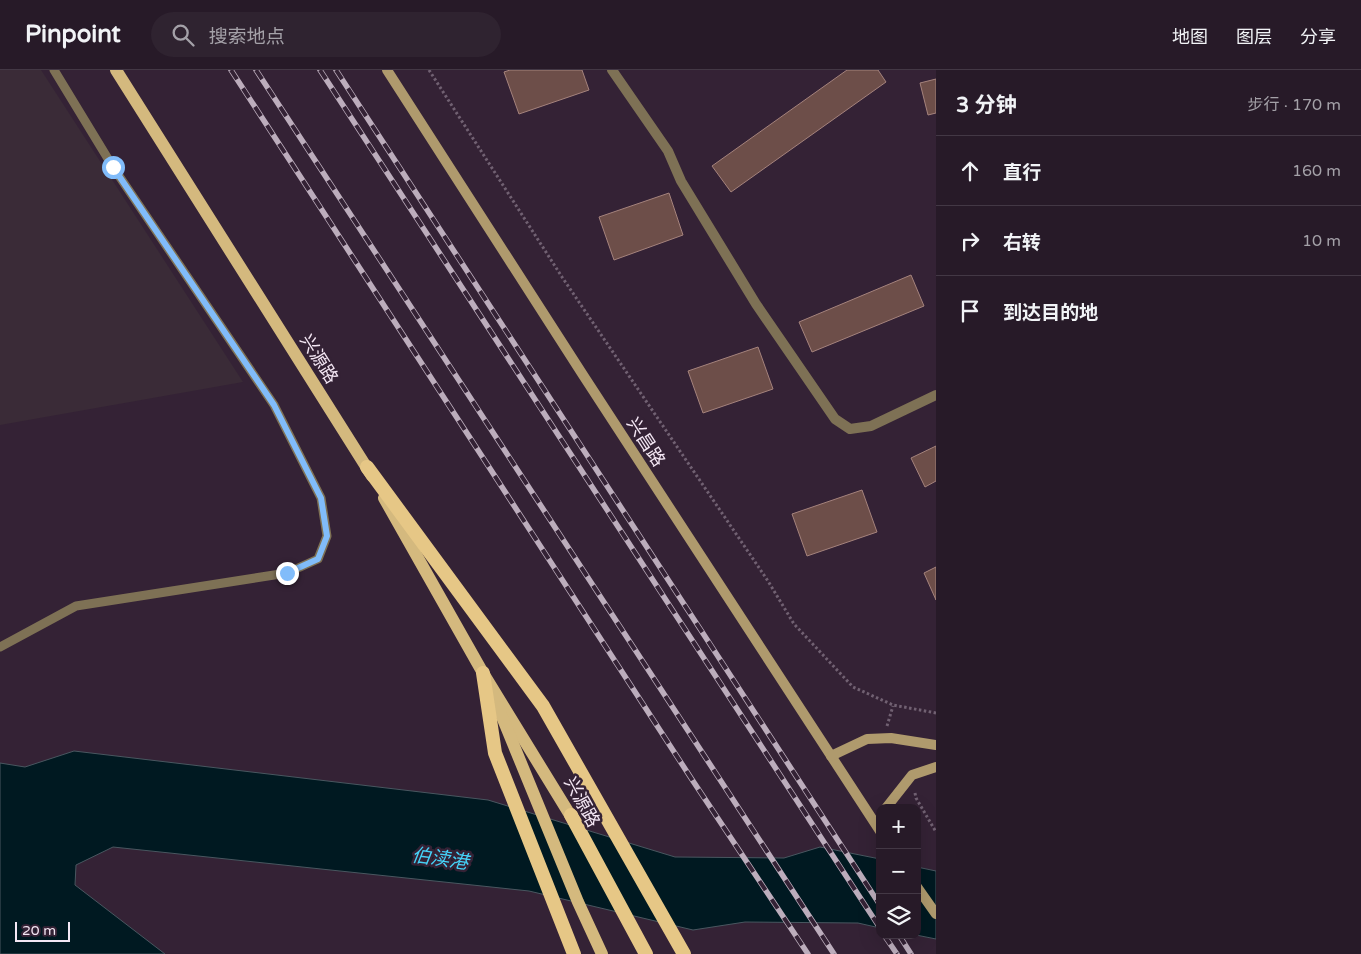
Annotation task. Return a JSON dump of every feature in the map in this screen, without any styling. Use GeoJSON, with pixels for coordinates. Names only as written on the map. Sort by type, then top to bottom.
{"type":"FeatureCollection","features":[{"type":"Feature","properties":{"kind":"highway"},"geometry":{"type":"LineString","coordinates":[[367,467],[543,706],[684,954]]}},
{"type":"Feature","properties":{"kind":"highway"},"geometry":{"type":"LineString","coordinates":[[483,673],[495,752],[574,954]]}},
{"type":"Feature","properties":{"kind":"highway"},"geometry":{"type":"LineString","coordinates":[[571,815],[646,954]]}},
{"type":"Feature","properties":{"kind":"main road","name":"兴源路"},"geometry":{"type":"LineString","coordinates":[[116,70],[367,467],[483,673],[571,815],[639,954]]}},
{"type":"Feature","properties":{"kind":"main road","name":"兴昌路"},"geometry":{"type":"LineString","coordinates":[[387,70],[594,392],[831,756],[876,822]]}},
{"type":"Feature","properties":{"kind":"main road","name":"兴源路"},"geometry":{"type":"LineString","coordinates":[[483,673],[578,902],[602,954]]}},
{"type":"Feature","properties":{"kind":"main road"},"geometry":{"type":"LineString","coordinates":[[831,756],[867,739],[891,738],[936,745]]}},
{"type":"Feature","properties":{"kind":"main road"},"geometry":{"type":"LineString","coordinates":[[889,804],[912,775],[936,767]]}},
{"type":"Feature","properties":{"kind":"main road"},"geometry":{"type":"LineString","coordinates":[[921,893],[936,914]]}},
{"type":"Feature","properties":{"kind":"street"},"geometry":{"type":"LineString","coordinates":[[612,70],[668,151],[681,181],[756,304],[835,419],[850,429],[871,426],[936,395]]}},
{"type":"Feature","properties":{"kind":"lane"},"geometry":{"type":"LineString","coordinates":[[0,647],[76,606],[287,573],[318,559],[327,536],[321,498],[274,405],[113,167],[54,70]]}},
{"type":"Feature","properties":{"kind":"path"},"geometry":{"type":"LineString","coordinates":[[428,70],[562,278],[768,581],[794,624],[853,687],[893,705],[936,713]]}},
{"type":"Feature","properties":{"kind":"shaded area"},"geometry":{"type":"Polygon","coordinates":[[[0,70],[41,70],[243,382],[0,425],[0,70]]]}},
{"type":"Feature","properties":{"kind":"water","name":"伯渎港"},"geometry":{"type":"Polygon","coordinates":[[[74,751],[488,800],[675,857],[784,858],[820,847],[876,858],[876,927],[858,923],[745,922],[693,930],[529,891],[113,847],[76,865],[75,885],[165,954],[0,954],[0,763],[25,767],[74,751]]]}},
{"type":"Feature","properties":{"kind":"water"},"geometry":{"type":"Polygon","coordinates":[[[921,868],[936,871],[936,939],[921,936],[921,868]]]}},
{"type":"Feature","properties":{"kind":"building"},"geometry":{"type":"Polygon","coordinates":[[[510,70],[582,70],[589,90],[519,114],[504,72],[510,70]]]}},
{"type":"Feature","properties":{"kind":"building"},"geometry":{"type":"Polygon","coordinates":[[[847,70],[878,70],[886,82],[731,192],[712,166],[847,70]]]}},
{"type":"Feature","properties":{"kind":"building"},"geometry":{"type":"Polygon","coordinates":[[[936,79],[936,113],[928,115],[920,83],[936,79]]]}},
{"type":"Feature","properties":{"kind":"building"},"geometry":{"type":"Polygon","coordinates":[[[669,193],[683,235],[614,260],[599,217],[669,193]]]}},
{"type":"Feature","properties":{"kind":"building"},"geometry":{"type":"Polygon","coordinates":[[[911,275],[924,306],[812,352],[799,322],[911,275]]]}},
{"type":"Feature","properties":{"kind":"building"},"geometry":{"type":"Polygon","coordinates":[[[758,347],[773,389],[703,413],[688,371],[758,347]]]}},
{"type":"Feature","properties":{"kind":"building"},"geometry":{"type":"Polygon","coordinates":[[[936,446],[936,481],[925,487],[911,458],[936,446]]]}},
{"type":"Feature","properties":{"kind":"building"},"geometry":{"type":"Polygon","coordinates":[[[862,490],[877,532],[807,556],[792,514],[862,490]]]}},
{"type":"Feature","properties":{"kind":"building"},"geometry":{"type":"Polygon","coordinates":[[[936,567],[936,600],[924,573],[936,567]]]}},
{"type":"Feature","properties":{"kind":"railway"},"geometry":{"type":"LineString","coordinates":[[231,70],[691,778],[808,954]]}},
{"type":"Feature","properties":{"kind":"railway"},"geometry":{"type":"LineString","coordinates":[[256,70],[834,954]]}},
{"type":"Feature","properties":{"kind":"railway"},"geometry":{"type":"LineString","coordinates":[[320,70],[876,922]]}},
{"type":"Feature","properties":{"kind":"railway"},"geometry":{"type":"LineString","coordinates":[[336,70],[876,899]]}},
{"type":"Feature","properties":{"kind":"railway"},"geometry":{"type":"LineString","coordinates":[[887,939],[897,954]]}},
{"type":"Feature","properties":{"kind":"railway"},"geometry":{"type":"LineString","coordinates":[[902,939],[911,954]]}},
{"type":"Feature","properties":{"kind":"route"},"geometry":{"type":"LineString","coordinates":[[113,167],[274,405],[321,498],[327,536],[318,559],[287,573]]}}]}
